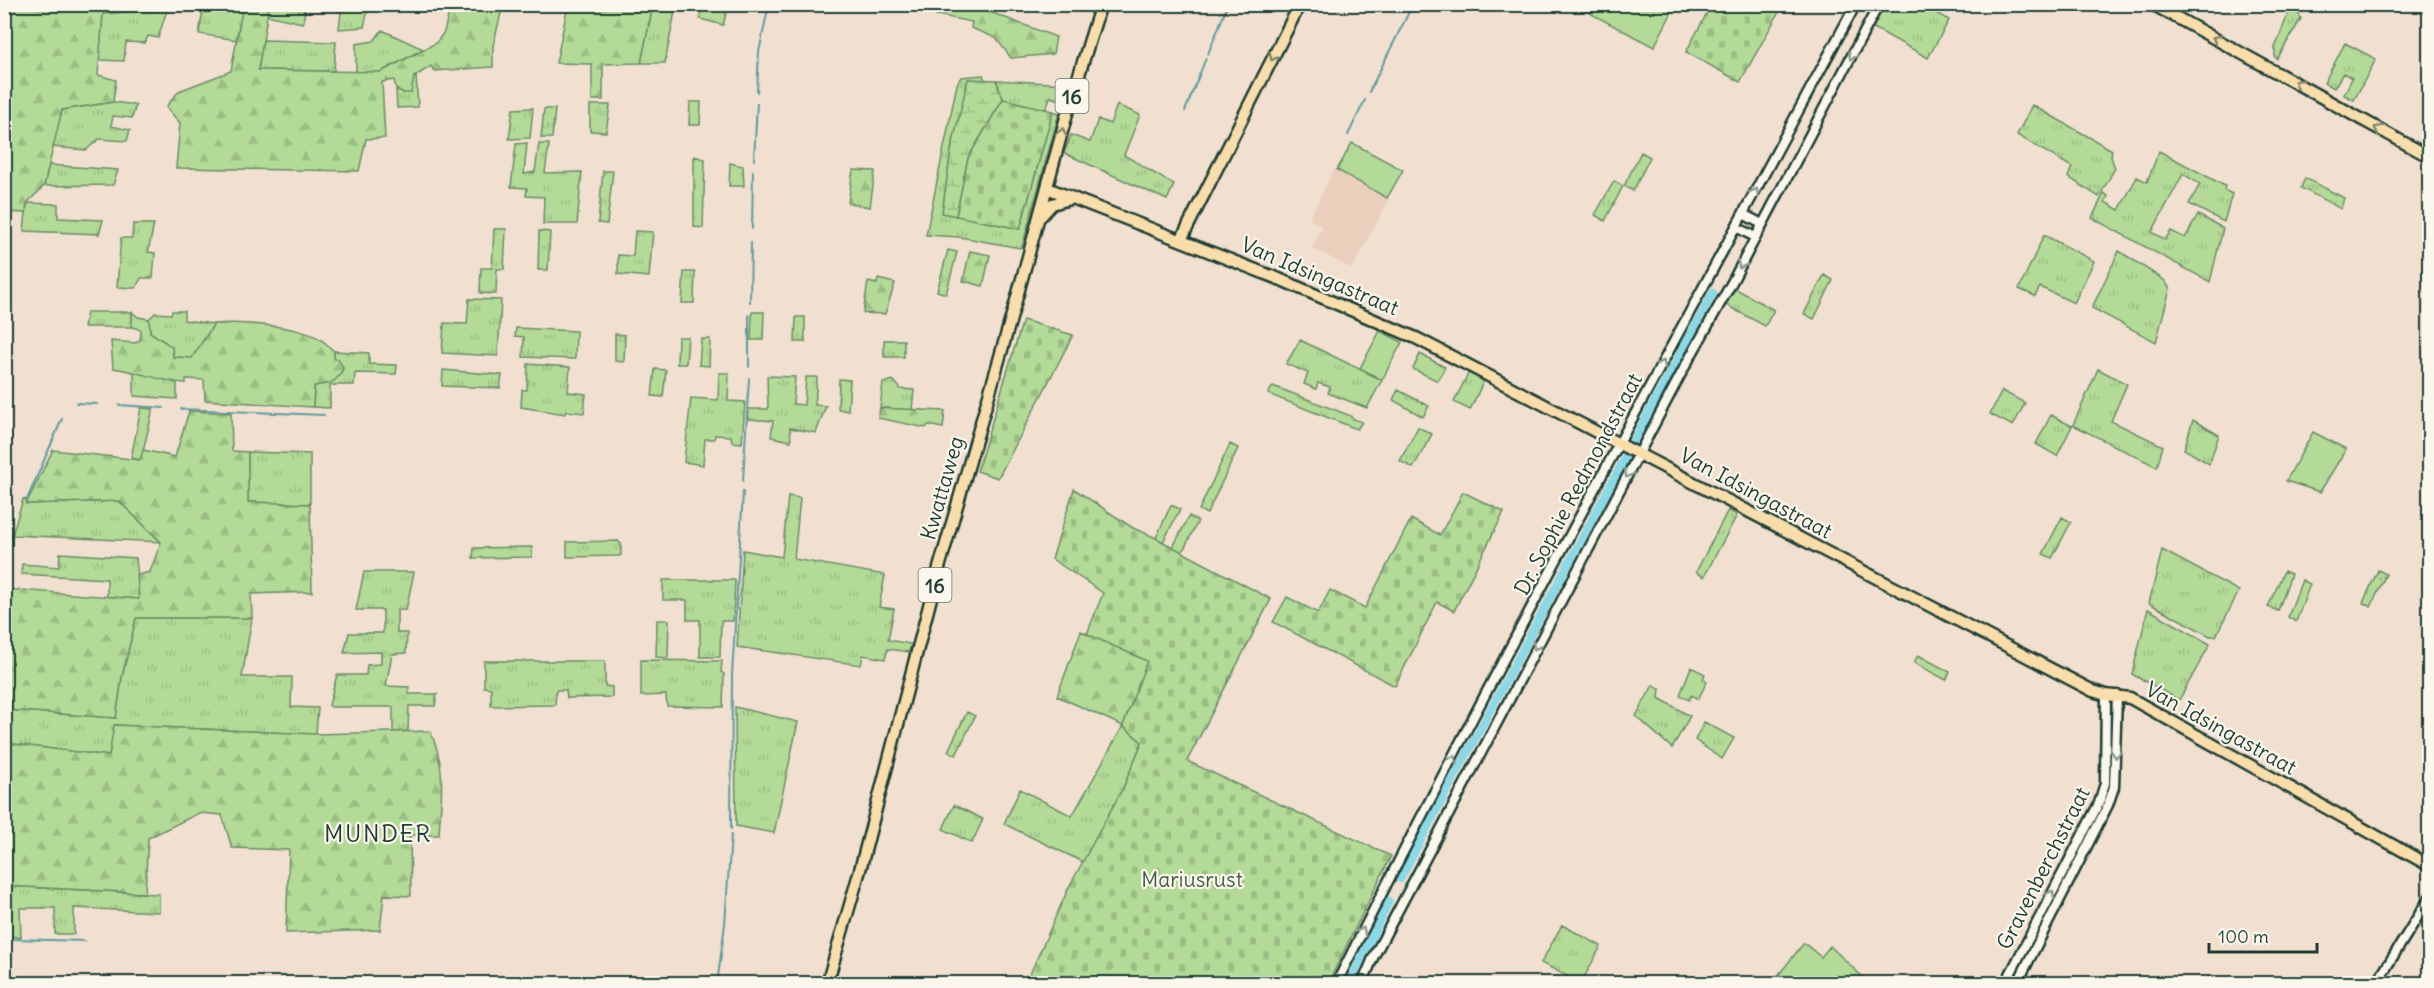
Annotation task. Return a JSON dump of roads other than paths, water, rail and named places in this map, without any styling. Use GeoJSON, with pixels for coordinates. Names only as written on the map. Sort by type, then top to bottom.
{"type":"FeatureCollection","features":[{"type":"Feature","properties":{"kind":"main road","name":"Kwattaweg"},"geometry":{"type":"LineString","coordinates":[[827,984],[858,878],[937,575],[1068,110],[1101,4]]}},
{"type":"Feature","properties":{"kind":"main road"},"geometry":{"type":"LineString","coordinates":[[1181,240],[1300,4]]}},
{"type":"Feature","properties":{"kind":"main road"},"geometry":{"type":"LineString","coordinates":[[2152,4],[2430,157]]}},
{"type":"Feature","properties":{"kind":"main road","name":"Van Idsingastraat"},"geometry":{"type":"LineString","coordinates":[[1047,188],[1181,240],[1416,338],[2093,691],[2130,698],[2430,866]]}},
{"type":"Feature","properties":{"kind":"main road"},"geometry":{"type":"LineString","coordinates":[[1037,222],[1049,205],[1073,198]]}},
{"type":"Feature","properties":{"kind":"street","name":"Dr. Sophie Redmondstraat"},"geometry":{"type":"LineString","coordinates":[[1336,984],[1386,883],[1856,4]]}},
{"type":"Feature","properties":{"kind":"street","name":"Dr. Sophie Redmondstraat"},"geometry":{"type":"LineString","coordinates":[[1362,984],[1406,894],[1879,4]]}},
{"type":"Feature","properties":{"kind":"street"},"geometry":{"type":"LineString","coordinates":[[1743,214],[1762,225]]}},
{"type":"Feature","properties":{"kind":"street"},"geometry":{"type":"LineString","coordinates":[[1736,227],[1755,237]]}},
{"type":"Feature","properties":{"kind":"street","name":"Gravenberchstraat"},"geometry":{"type":"LineString","coordinates":[[2005,984],[2099,803],[2105,783],[2112,695]]}},
{"type":"Feature","properties":{"kind":"street","name":"Gravenberchstraat"},"geometry":{"type":"LineString","coordinates":[[2017,984],[2109,805],[2114,787],[2112,695]]}},
{"type":"Feature","properties":{"kind":"street"},"geometry":{"type":"LineString","coordinates":[[2376,984],[2430,897]]}},
{"type":"Feature","properties":{"kind":"waterway"},"geometry":{"type":"LineString","coordinates":[[757,92],[759,52],[769,4]]}},
{"type":"Feature","properties":{"kind":"waterway"},"geometry":{"type":"LineString","coordinates":[[1208,54],[1228,4]]}},
{"type":"Feature","properties":{"kind":"waterway"},"geometry":{"type":"LineString","coordinates":[[1369,92],[1413,4]]}},
{"type":"Feature","properties":{"kind":"waterway"},"geometry":{"type":"LineString","coordinates":[[1185,111],[1206,58]]}},
{"type":"Feature","properties":{"kind":"waterway"},"geometry":{"type":"LineString","coordinates":[[1348,135],[1365,100]]}},
{"type":"Feature","properties":{"kind":"waterway"},"geometry":{"type":"LineString","coordinates":[[754,160],[757,103]]}},
{"type":"Feature","properties":{"kind":"waterway"},"geometry":{"type":"LineString","coordinates":[[752,229],[753,171]]}},
{"type":"Feature","properties":{"kind":"waterway"},"geometry":{"type":"LineString","coordinates":[[750,302],[751,243]]}},
{"type":"Feature","properties":{"kind":"waterway"},"geometry":{"type":"LineString","coordinates":[[1633,442],[1713,293]]}},
{"type":"Feature","properties":{"kind":"waterway"},"geometry":{"type":"LineString","coordinates":[[749,315],[749,367]]}},
{"type":"Feature","properties":{"kind":"waterway"},"geometry":{"type":"LineString","coordinates":[[743,481],[749,378]]}},
{"type":"Feature","properties":{"kind":"waterway"},"geometry":{"type":"LineString","coordinates":[[76,403],[97,404]]}},
{"type":"Feature","properties":{"kind":"waterway"},"geometry":{"type":"LineString","coordinates":[[119,405],[164,408]]}},
{"type":"Feature","properties":{"kind":"waterway"},"geometry":{"type":"LineString","coordinates":[[181,409],[324,415]]}},
{"type":"Feature","properties":{"kind":"waterway"},"geometry":{"type":"LineString","coordinates":[[26,502],[62,419]]}},
{"type":"Feature","properties":{"kind":"waterway"},"geometry":{"type":"LineString","coordinates":[[1400,879],[1626,456]]}},
{"type":"Feature","properties":{"kind":"waterway"},"geometry":{"type":"LineString","coordinates":[[731,829],[732,675],[743,492]]}},
{"type":"Feature","properties":{"kind":"waterway"},"geometry":{"type":"LineString","coordinates":[[717,984],[725,924],[731,835]]}},
{"type":"Feature","properties":{"kind":"waterway"},"geometry":{"type":"LineString","coordinates":[[1349,984],[1389,901]]}},
{"type":"Feature","properties":{"kind":"waterway"},"geometry":{"type":"LineString","coordinates":[[4,937],[85,941]]}},
{"type":"Feature","properties":{"kind":"district","name":"MUNDER"},"geometry":{"type":"Point","coordinates":[378,833]}},
{"type":"Feature","properties":{"kind":"park label","name":"Mariusrust"},"geometry":{"type":"Point","coordinates":[1192,879]}}]}
